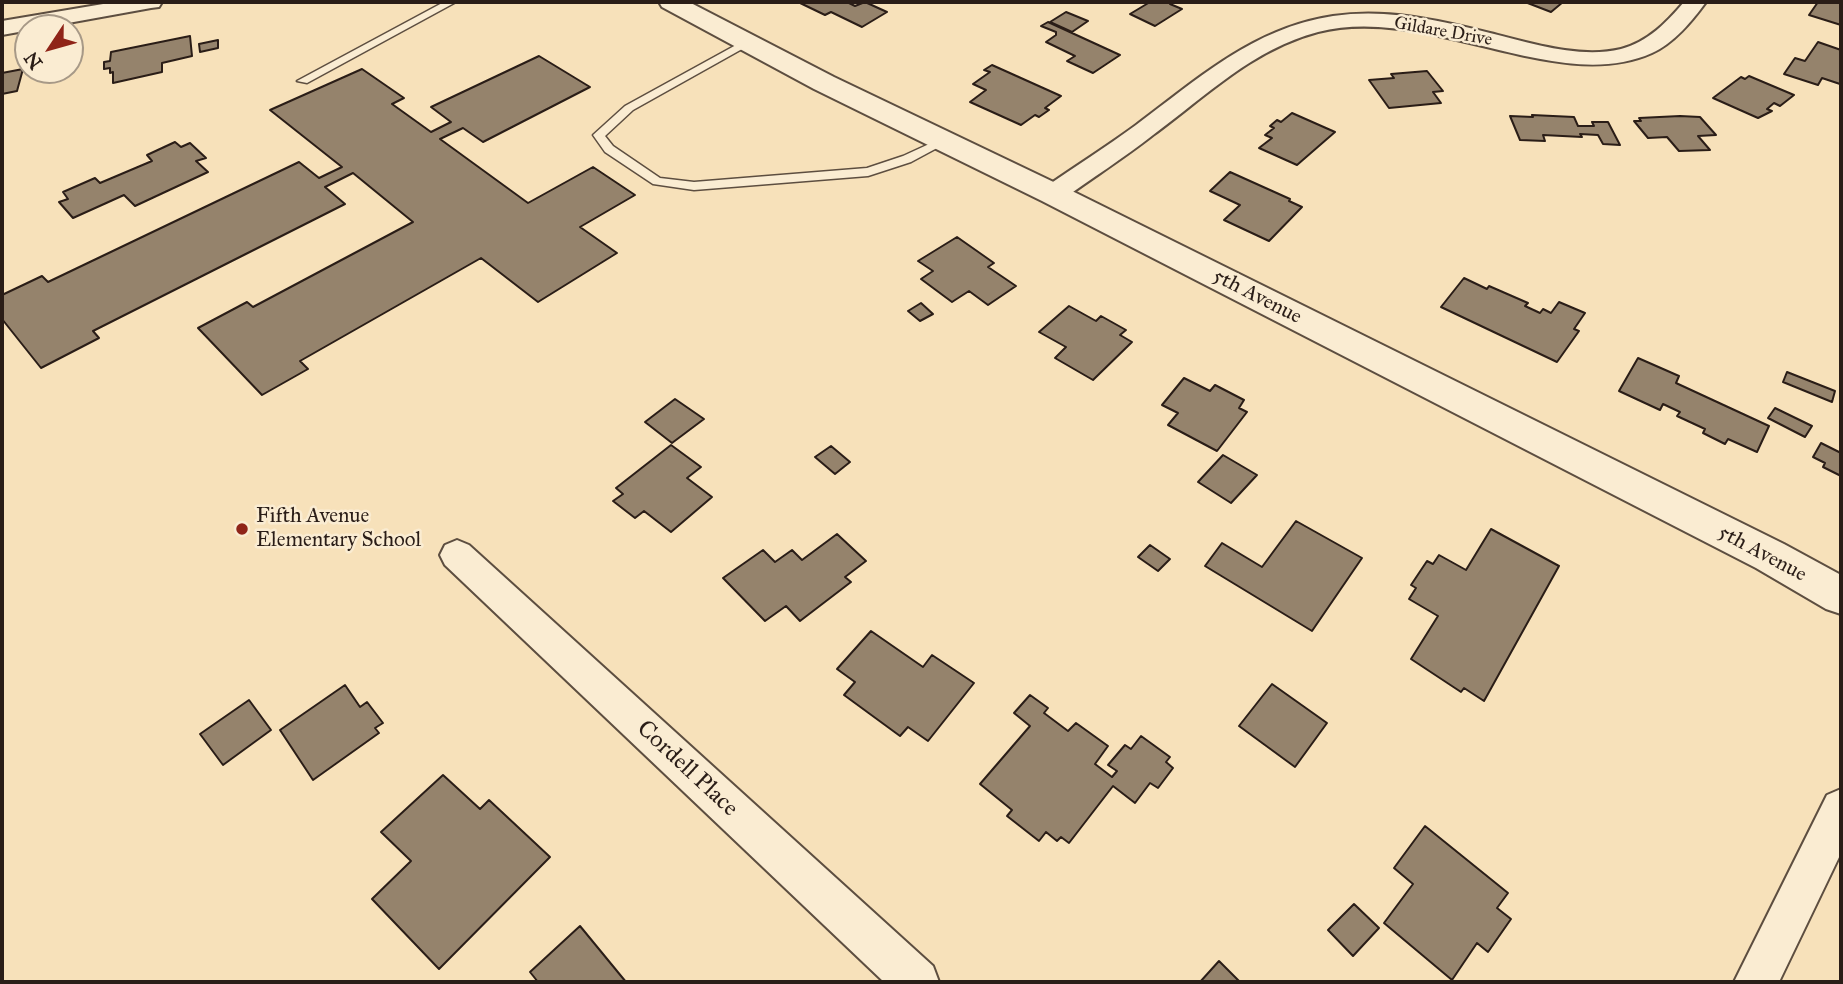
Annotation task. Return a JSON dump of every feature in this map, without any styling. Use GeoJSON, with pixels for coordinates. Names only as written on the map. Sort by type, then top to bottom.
{"type":"FeatureCollection","features":[{"type":"Feature","properties":{"kind":"street"},"geometry":{"type":"LineString","coordinates":[[2,28],[151,2]]}},
{"type":"Feature","properties":{"kind":"street","name":"Gildare Drive"},"geometry":{"type":"LineString","coordinates":[[1053,194],[1146,129],[1231,61],[1270,41],[1317,26],[1362,21],[1406,22],[1557,55],[1605,58],[1643,49],[1665,34],[1695,2]]}},
{"type":"Feature","properties":{"kind":"street","name":"5th Avenue"},"geometry":{"type":"LineString","coordinates":[[677,3],[747,42],[1770,556],[1841,596]]}},
{"type":"Feature","properties":{"kind":"street","name":"Cordell Place"},"geometry":{"type":"LineString","coordinates":[[457,555],[917,982]]}},
{"type":"Feature","properties":{"kind":"street"},"geometry":{"type":"LineString","coordinates":[[1756,982],[1841,809]]}},
{"type":"Feature","properties":{"kind":"lane"},"geometry":{"type":"LineString","coordinates":[[303,81],[451,2]]}},
{"type":"Feature","properties":{"kind":"lane"},"geometry":{"type":"LineString","coordinates":[[747,42],[629,108],[599,135],[609,149],[657,181],[694,186],[868,172],[907,159],[944,141]]}},
{"type":"Feature","properties":{"kind":"building"},"geometry":{"type":"Polygon","coordinates":[[[798,2],[851,2],[849,3],[855,6],[865,2],[887,12],[862,27],[831,12],[825,15],[798,2]]]}},
{"type":"Feature","properties":{"kind":"building"},"geometry":{"type":"Polygon","coordinates":[[[1150,2],[1173,2],[1170,4],[1182,9],[1155,26],[1130,14],[1150,2]]]}},
{"type":"Feature","properties":{"kind":"building"},"geometry":{"type":"Polygon","coordinates":[[[1525,2],[1563,2],[1551,12],[1525,2]]]}},
{"type":"Feature","properties":{"kind":"building"},"geometry":{"type":"Polygon","coordinates":[[[1818,2],[1841,2],[1841,25],[1809,15],[1818,2]]]}},
{"type":"Feature","properties":{"kind":"building"},"geometry":{"type":"Polygon","coordinates":[[[1066,12],[1088,21],[1072,32],[1050,22],[1066,12]]]}},
{"type":"Feature","properties":{"kind":"building"},"geometry":{"type":"Polygon","coordinates":[[[1048,22],[1120,55],[1093,73],[1067,61],[1075,56],[1046,42],[1056,35],[1056,32],[1041,26],[1048,22]]]}},
{"type":"Feature","properties":{"kind":"building"},"geometry":{"type":"Polygon","coordinates":[[[190,36],[192,56],[162,63],[162,72],[113,83],[113,72],[110,73],[110,68],[104,69],[104,62],[110,61],[111,52],[190,36]]]}},
{"type":"Feature","properties":{"kind":"building"},"geometry":{"type":"Polygon","coordinates":[[[218,40],[218,48],[200,52],[199,44],[218,40]]]}},
{"type":"Feature","properties":{"kind":"building"},"geometry":{"type":"Polygon","coordinates":[[[1818,42],[1841,50],[1840,84],[1822,78],[1818,85],[1784,74],[1795,58],[1805,61],[1818,42]]]}},
{"type":"Feature","properties":{"kind":"building"},"geometry":{"type":"Polygon","coordinates":[[[539,56],[590,87],[483,142],[463,128],[440,139],[528,203],[593,167],[635,195],[580,227],[617,253],[538,302],[481,258],[300,361],[308,369],[262,395],[198,328],[247,302],[253,307],[413,222],[353,173],[325,187],[345,204],[93,331],[99,338],[41,368],[2,319],[2,295],[42,276],[48,282],[299,162],[319,178],[342,167],[270,110],[362,69],[404,98],[392,104],[431,132],[451,122],[431,107],[539,56]]]}},
{"type":"Feature","properties":{"kind":"building"},"geometry":{"type":"Polygon","coordinates":[[[992,65],[1061,96],[1045,108],[1049,110],[1039,117],[1035,115],[1021,125],[970,102],[986,90],[973,84],[990,72],[984,70],[992,65]]]}},
{"type":"Feature","properties":{"kind":"building"},"geometry":{"type":"Polygon","coordinates":[[[14,71],[14,84],[19,84],[17,91],[2,94],[2,73],[14,71]]]}},
{"type":"Feature","properties":{"kind":"building"},"geometry":{"type":"Polygon","coordinates":[[[1427,71],[1443,91],[1433,92],[1441,103],[1389,108],[1369,80],[1394,78],[1391,74],[1427,71]]]}},
{"type":"Feature","properties":{"kind":"building"},"geometry":{"type":"Polygon","coordinates":[[[1749,76],[1794,95],[1780,106],[1774,103],[1767,109],[1772,111],[1758,118],[1713,98],[1741,77],[1745,79],[1749,76]]]}},
{"type":"Feature","properties":{"kind":"building"},"geometry":{"type":"Polygon","coordinates":[[[1292,113],[1335,132],[1297,165],[1259,148],[1272,138],[1265,135],[1274,128],[1270,126],[1277,120],[1281,122],[1292,113]]]}},
{"type":"Feature","properties":{"kind":"building"},"geometry":{"type":"Polygon","coordinates":[[[1532,115],[1574,117],[1578,126],[1594,126],[1592,122],[1608,122],[1620,145],[1603,144],[1598,135],[1580,134],[1582,137],[1543,135],[1545,141],[1520,140],[1510,116],[1533,117],[1532,115]]]}},
{"type":"Feature","properties":{"kind":"building"},"geometry":{"type":"Polygon","coordinates":[[[1700,117],[1716,135],[1698,136],[1710,150],[1679,151],[1667,137],[1648,138],[1634,121],[1641,121],[1639,118],[1700,117]]]}},
{"type":"Feature","properties":{"kind":"building"},"geometry":{"type":"Polygon","coordinates":[[[175,142],[181,147],[190,143],[206,158],[196,161],[208,172],[135,206],[124,195],[73,218],[59,202],[68,199],[63,192],[95,178],[100,183],[152,161],[147,155],[175,142]]]}},
{"type":"Feature","properties":{"kind":"building"},"geometry":{"type":"Polygon","coordinates":[[[1230,172],[1302,207],[1269,241],[1224,220],[1240,205],[1210,191],[1230,172]]]}},
{"type":"Feature","properties":{"kind":"building"},"geometry":{"type":"Polygon","coordinates":[[[957,237],[994,263],[988,267],[1016,286],[988,305],[969,291],[952,302],[921,279],[933,271],[918,261],[957,237]]]}},
{"type":"Feature","properties":{"kind":"building"},"geometry":{"type":"Polygon","coordinates":[[[1464,278],[1528,303],[1525,306],[1540,313],[1543,309],[1551,313],[1559,302],[1585,313],[1574,329],[1579,331],[1557,362],[1441,307],[1464,278]]]}},
{"type":"Feature","properties":{"kind":"building"},"geometry":{"type":"Polygon","coordinates":[[[921,303],[933,314],[920,321],[908,311],[921,303]]]}},
{"type":"Feature","properties":{"kind":"building"},"geometry":{"type":"Polygon","coordinates":[[[1069,306],[1096,321],[1101,316],[1126,330],[1120,335],[1132,342],[1093,380],[1055,358],[1066,347],[1039,332],[1069,306]]]}},
{"type":"Feature","properties":{"kind":"building"},"geometry":{"type":"Polygon","coordinates":[[[1638,358],[1679,376],[1676,383],[1769,426],[1757,452],[1728,439],[1725,444],[1703,433],[1705,429],[1677,416],[1680,412],[1663,404],[1660,410],[1619,391],[1638,358]]]}},
{"type":"Feature","properties":{"kind":"building"},"geometry":{"type":"Polygon","coordinates":[[[1787,372],[1835,391],[1832,402],[1783,382],[1787,372]]]}},
{"type":"Feature","properties":{"kind":"building"},"geometry":{"type":"Polygon","coordinates":[[[1184,378],[1210,391],[1215,385],[1244,400],[1239,408],[1247,412],[1217,451],[1168,425],[1178,413],[1162,405],[1184,378]]]}},
{"type":"Feature","properties":{"kind":"building"},"geometry":{"type":"Polygon","coordinates":[[[675,399],[704,419],[672,443],[645,422],[675,399]]]}},
{"type":"Feature","properties":{"kind":"building"},"geometry":{"type":"Polygon","coordinates":[[[1775,408],[1812,426],[1805,437],[1768,418],[1775,408]]]}},
{"type":"Feature","properties":{"kind":"building"},"geometry":{"type":"Polygon","coordinates":[[[1821,443],[1841,453],[1841,476],[1823,467],[1825,463],[1813,457],[1821,443]]]}},
{"type":"Feature","properties":{"kind":"building"},"geometry":{"type":"Polygon","coordinates":[[[671,445],[701,467],[687,478],[712,497],[671,532],[644,511],[635,518],[613,501],[623,494],[616,488],[671,445]]]}},
{"type":"Feature","properties":{"kind":"building"},"geometry":{"type":"Polygon","coordinates":[[[831,446],[850,462],[835,474],[815,457],[831,446]]]}},
{"type":"Feature","properties":{"kind":"building"},"geometry":{"type":"Polygon","coordinates":[[[1223,455],[1257,475],[1231,503],[1198,482],[1223,455]]]}},
{"type":"Feature","properties":{"kind":"building"},"geometry":{"type":"Polygon","coordinates":[[[1296,521],[1362,558],[1312,631],[1205,566],[1222,543],[1262,567],[1296,521]]]}},
{"type":"Feature","properties":{"kind":"building"},"geometry":{"type":"Polygon","coordinates":[[[1491,529],[1559,566],[1484,701],[1464,688],[1461,692],[1411,659],[1438,616],[1409,599],[1416,588],[1411,585],[1427,561],[1433,564],[1439,555],[1466,570],[1491,529]]]}},
{"type":"Feature","properties":{"kind":"building"},"geometry":{"type":"Polygon","coordinates":[[[837,534],[866,561],[845,577],[851,582],[800,621],[786,606],[765,621],[723,578],[763,550],[775,562],[792,550],[802,560],[837,534]]]}},
{"type":"Feature","properties":{"kind":"building"},"geometry":{"type":"Polygon","coordinates":[[[1150,545],[1170,559],[1158,571],[1138,557],[1150,545]]]}},
{"type":"Feature","properties":{"kind":"building"},"geometry":{"type":"Polygon","coordinates":[[[871,631],[923,667],[932,655],[974,683],[928,741],[908,727],[900,736],[844,695],[855,682],[837,669],[871,631]]]}},
{"type":"Feature","properties":{"kind":"building"},"geometry":{"type":"Polygon","coordinates":[[[1272,684],[1327,723],[1295,767],[1239,726],[1272,684]]]}},
{"type":"Feature","properties":{"kind":"building"},"geometry":{"type":"Polygon","coordinates":[[[345,685],[360,707],[367,702],[383,723],[375,728],[379,733],[313,780],[280,730],[345,685]]]}},
{"type":"Feature","properties":{"kind":"building"},"geometry":{"type":"Polygon","coordinates":[[[1030,695],[1048,708],[1044,713],[1068,731],[1076,723],[1108,746],[1095,764],[1112,777],[1117,771],[1108,765],[1125,745],[1131,749],[1141,736],[1170,757],[1166,762],[1173,768],[1158,788],[1150,783],[1135,803],[1113,786],[1069,843],[1061,837],[1057,841],[1046,832],[1039,841],[1007,816],[1012,810],[980,784],[1030,726],[1014,713],[1030,695]]]}},
{"type":"Feature","properties":{"kind":"building"},"geometry":{"type":"Polygon","coordinates":[[[249,700],[271,730],[223,765],[200,734],[249,700]]]}},
{"type":"Feature","properties":{"kind":"building"},"geometry":{"type":"Polygon","coordinates":[[[443,775],[480,809],[489,800],[550,857],[439,969],[372,899],[411,861],[381,832],[443,775]]]}},
{"type":"Feature","properties":{"kind":"building"},"geometry":{"type":"Polygon","coordinates":[[[1425,826],[1508,893],[1497,908],[1511,919],[1488,952],[1477,943],[1452,980],[1384,923],[1413,884],[1394,868],[1425,826]]]}},
{"type":"Feature","properties":{"kind":"building"},"geometry":{"type":"Polygon","coordinates":[[[1354,904],[1379,928],[1353,956],[1328,930],[1354,904]]]}},
{"type":"Feature","properties":{"kind":"building"},"geometry":{"type":"Polygon","coordinates":[[[580,926],[626,982],[538,982],[530,972],[580,926]]]}},
{"type":"Feature","properties":{"kind":"building"},"geometry":{"type":"Polygon","coordinates":[[[1219,961],[1240,982],[1200,982],[1219,961]]]}},
{"type":"Feature","properties":{"kind":"place","name":"Fifth Avenue Elementary School"},"geometry":{"type":"Point","coordinates":[242,529]}}]}
